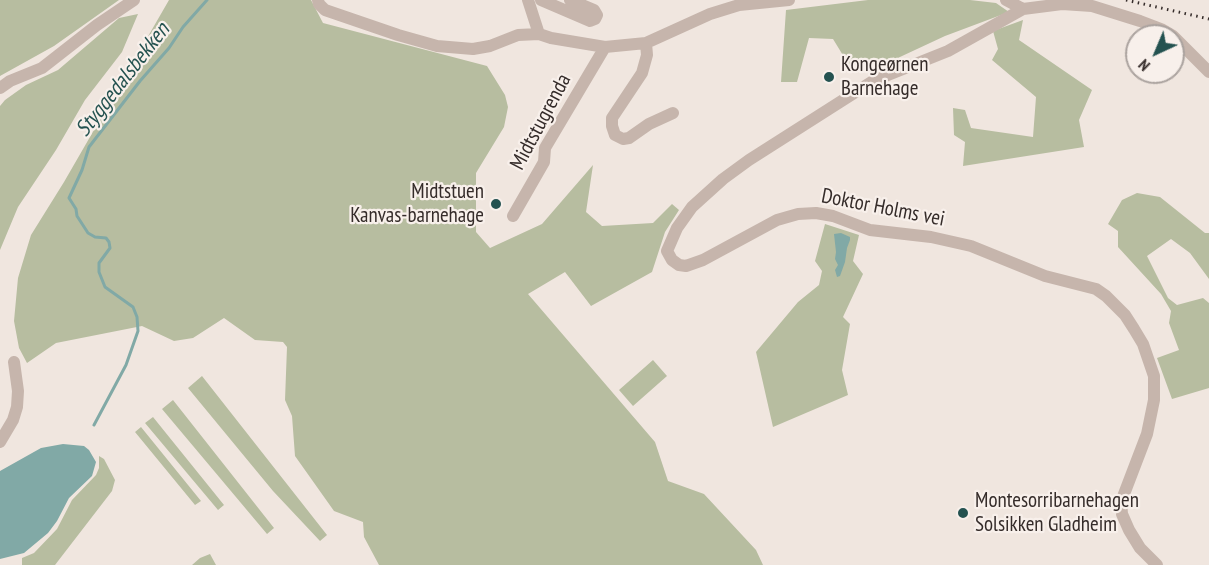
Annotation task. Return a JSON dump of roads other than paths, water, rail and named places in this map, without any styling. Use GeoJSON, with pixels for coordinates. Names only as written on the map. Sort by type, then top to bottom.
{"type":"FeatureCollection","features":[{"type":"Feature","properties":{"kind":"street"},"geometry":{"type":"LineString","coordinates":[[0,88],[10,81],[42,68],[97,25],[134,0]]}},
{"type":"Feature","properties":{"kind":"street","name":"Midtstugrenda"},"geometry":{"type":"LineString","coordinates":[[318,0],[326,10],[398,35],[437,46],[473,49],[490,46],[518,35],[539,34],[605,46],[646,43],[710,14],[739,4],[789,0]]}},
{"type":"Feature","properties":{"kind":"street"},"geometry":{"type":"LineString","coordinates":[[539,34],[534,1],[590,21],[595,19],[597,15],[594,10],[570,0]]}},
{"type":"Feature","properties":{"kind":"street"},"geometry":{"type":"LineString","coordinates":[[1006,0],[1023,9]]}},
{"type":"Feature","properties":{"kind":"street","name":"Doktor Holms vei"},"geometry":{"type":"LineString","coordinates":[[1147,24],[1092,6],[1062,4],[1023,9],[948,51],[873,81],[723,179],[692,207],[673,234],[668,247],[668,255],[679,265],[686,267],[777,220],[798,214],[816,213],[833,216],[870,230],[932,237],[970,246],[1045,276],[1096,290],[1106,296],[1116,304],[1134,329],[1146,351],[1154,376],[1154,400],[1147,434],[1120,502],[1129,530],[1140,548],[1157,565]]}},
{"type":"Feature","properties":{"kind":"street"},"geometry":{"type":"LineString","coordinates":[[646,43],[647,55],[642,73],[612,118],[615,135],[623,140],[629,138],[673,113]]}},
{"type":"Feature","properties":{"kind":"street","name":"Midtstugrenda"},"geometry":{"type":"LineString","coordinates":[[513,216],[544,162],[545,148],[605,46]]}},
{"type":"Feature","properties":{"kind":"street","name":"Doktor Holms vei"},"geometry":{"type":"LineString","coordinates":[[1185,48],[1209,72]]}},
{"type":"Feature","properties":{"kind":"street"},"geometry":{"type":"LineString","coordinates":[[0,442],[13,420],[17,407],[18,392],[14,362]]}},
{"type":"Feature","properties":{"kind":"water"},"geometry":{"type":"Polygon","coordinates":[[[841,233],[850,237],[850,240],[845,262],[840,276],[837,277],[835,270],[838,265],[835,259],[834,234],[841,233]]]}},
{"type":"Feature","properties":{"kind":"water"},"geometry":{"type":"Polygon","coordinates":[[[63,444],[84,446],[89,450],[96,462],[92,476],[69,498],[48,533],[24,553],[0,559],[0,471],[41,448],[63,444]]]}},
{"type":"Feature","properties":{"kind":"waterway","name":"Styggedalsbekken"},"geometry":{"type":"LineString","coordinates":[[94,425],[126,365],[138,331],[137,317],[133,307],[105,287],[99,272],[99,263],[110,248],[109,242],[106,238],[95,237],[88,233],[69,198],[82,170],[89,147],[140,81],[169,48],[183,27],[207,0]]}},
{"type":"Feature","properties":{"kind":"railway"},"geometry":{"type":"LineString","coordinates":[[1126,0],[1209,19]]}},
{"type":"Feature","properties":{"kind":"place","name":"Kongeørnen Barnehage"},"geometry":{"type":"Point","coordinates":[829,77]}},
{"type":"Feature","properties":{"kind":"place","name":"Midtstuen Kanvas-barnehage"},"geometry":{"type":"Point","coordinates":[496,204]}},
{"type":"Feature","properties":{"kind":"place","name":"Montesorribarnehagen Solsikken Gladheim"},"geometry":{"type":"Point","coordinates":[963,513]}}]}
